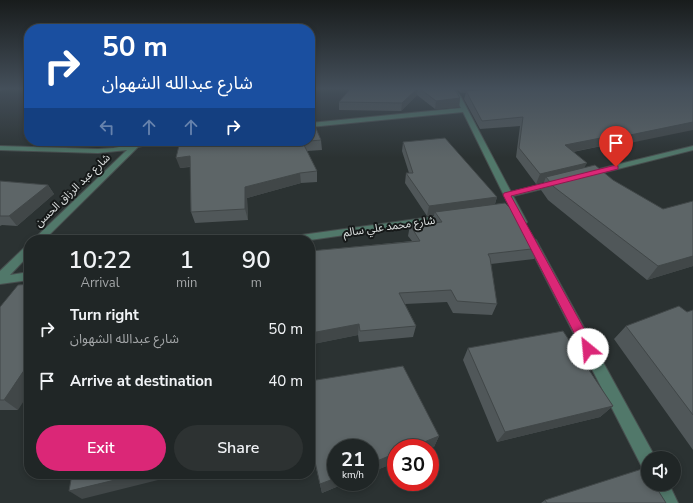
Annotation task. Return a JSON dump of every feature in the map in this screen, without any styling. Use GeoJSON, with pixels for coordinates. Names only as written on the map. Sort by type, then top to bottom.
{"type":"FeatureCollection","features":[{"type":"Feature","properties":{"kind":"street"},"geometry":{"type":"LineString","coordinates":[[315,125],[449,111]]}},
{"type":"Feature","properties":{"kind":"street"},"geometry":{"type":"LineString","coordinates":[[465,111],[507,195],[510,209],[643,451]]}},
{"type":"Feature","properties":{"kind":"street"},"geometry":{"type":"LineString","coordinates":[[0,148],[98,151],[114,150],[128,146]]}},
{"type":"Feature","properties":{"kind":"street","name":"شارع عبد الرزاق الحسن"},"geometry":{"type":"LineString","coordinates":[[43,235],[135,146]]}},
{"type":"Feature","properties":{"kind":"street"},"geometry":{"type":"LineString","coordinates":[[584,175],[693,148]]}},
{"type":"Feature","properties":{"kind":"street"},"geometry":{"type":"LineString","coordinates":[[507,195],[561,181]]}},
{"type":"Feature","properties":{"kind":"street","name":"شارع محمد علي سالم"},"geometry":{"type":"LineString","coordinates":[[315,236],[452,217]]}},
{"type":"Feature","properties":{"kind":"street"},"geometry":{"type":"LineString","coordinates":[[0,279],[24,254]]}},
{"type":"Feature","properties":{"kind":"street"},"geometry":{"type":"LineString","coordinates":[[0,279],[24,277]]}},
{"type":"Feature","properties":{"kind":"street"},"geometry":{"type":"LineString","coordinates":[[664,491],[670,503]]}},
{"type":"Feature","properties":{"kind":"building"},"geometry":{"type":"Polygon","coordinates":[[[477,111],[693,111],[693,122],[630,135],[626,133],[565,145],[587,163],[540,174],[519,148],[523,117],[482,121],[477,111]]]}},
{"type":"Feature","properties":{"kind":"building"},"geometry":{"type":"Polygon","coordinates":[[[315,126],[321,140],[315,141],[315,126]]]}},
{"type":"Feature","properties":{"kind":"building"},"geometry":{"type":"Polygon","coordinates":[[[445,138],[497,197],[429,206],[406,173],[413,173],[403,142],[445,138]]]}},
{"type":"Feature","properties":{"kind":"building"},"geometry":{"type":"Polygon","coordinates":[[[179,146],[304,146],[317,171],[300,173],[245,187],[245,209],[191,212],[190,156],[176,158],[179,146]]]}},
{"type":"Feature","properties":{"kind":"building"},"geometry":{"type":"Polygon","coordinates":[[[595,165],[613,180],[663,209],[693,201],[693,256],[658,266],[554,187],[546,177],[595,165]]]}},
{"type":"Feature","properties":{"kind":"building"},"geometry":{"type":"Polygon","coordinates":[[[0,181],[48,185],[9,216],[0,216],[0,181]]]}},
{"type":"Feature","properties":{"kind":"building"},"geometry":{"type":"Polygon","coordinates":[[[505,203],[512,210],[515,210],[531,232],[540,248],[488,254],[490,258],[497,304],[457,301],[451,290],[399,293],[416,326],[360,331],[359,324],[315,332],[315,251],[420,241],[410,225],[442,222],[435,212],[505,203]]]}},
{"type":"Feature","properties":{"kind":"building"},"geometry":{"type":"Polygon","coordinates":[[[24,284],[24,370],[4,400],[0,400],[0,307],[18,285],[24,284]]]}},
{"type":"Feature","properties":{"kind":"building"},"geometry":{"type":"Polygon","coordinates":[[[679,306],[687,312],[693,310],[693,415],[626,326],[679,306]]]}},
{"type":"Feature","properties":{"kind":"building"},"geometry":{"type":"Polygon","coordinates":[[[563,331],[613,406],[505,432],[468,348],[563,331]]]}},
{"type":"Feature","properties":{"kind":"building"},"geometry":{"type":"Polygon","coordinates":[[[403,366],[439,436],[432,439],[387,439],[387,457],[379,460],[379,439],[327,439],[327,481],[320,484],[315,462],[315,380],[403,366]]]}},
{"type":"Feature","properties":{"kind":"building"},"geometry":{"type":"Polygon","coordinates":[[[641,469],[641,491],[658,491],[666,503],[547,503],[545,500],[641,469]]]}},
{"type":"Feature","properties":{"kind":"building"},"geometry":{"type":"Polygon","coordinates":[[[71,479],[119,479],[69,491],[71,479]]]}},
{"type":"Feature","properties":{"kind":"route"},"geometry":{"type":"LineString","coordinates":[[588,349],[507,195],[616,167]]}}]}
